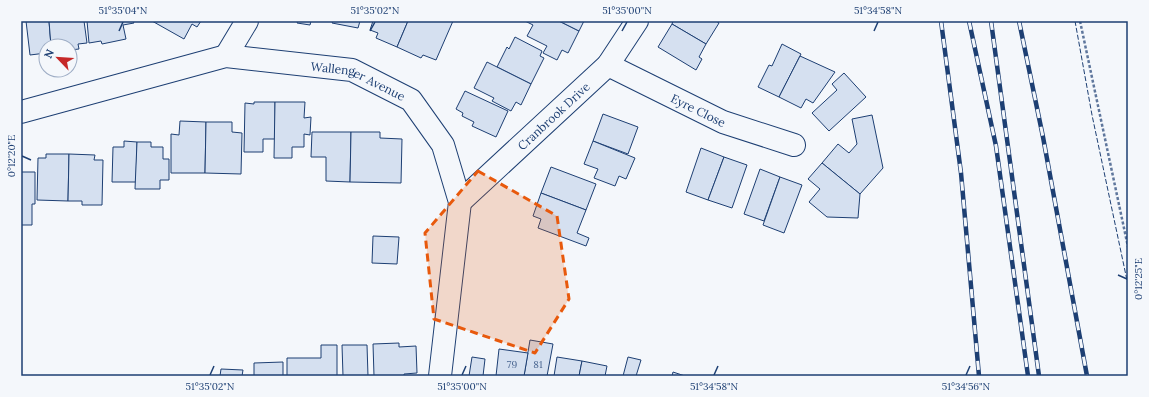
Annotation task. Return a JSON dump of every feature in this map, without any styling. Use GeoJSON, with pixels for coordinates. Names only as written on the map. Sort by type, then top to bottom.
{"type":"FeatureCollection","features":[{"type":"Feature","properties":{"kind":"street"},"geometry":{"type":"LineString","coordinates":[[226,56],[247,21]]}},
{"type":"Feature","properties":{"kind":"street","name":"Cranbrook Drive"},"geometry":{"type":"LineString","coordinates":[[460,202],[608,65],[637,21]]}},
{"type":"Feature","properties":{"kind":"street","name":"Wallenger Avenue"},"geometry":{"type":"LineString","coordinates":[[21,112],[226,56],[352,70],[411,100],[443,145],[460,202],[440,376]]}},
{"type":"Feature","properties":{"kind":"street","name":"Eyre Close"},"geometry":{"type":"LineString","coordinates":[[608,65],[723,122],[794,145]]}},
{"type":"Feature","properties":{"kind":"path"},"geometry":{"type":"LineString","coordinates":[[1080,21],[1128,247]]}},
{"type":"Feature","properties":{"kind":"highlighted area"},"geometry":{"type":"Polygon","coordinates":[[[478,171],[557,216],[569,299],[535,353],[434,319],[425,233],[478,171]]]}},
{"type":"Feature","properties":{"kind":"building"},"geometry":{"type":"Polygon","coordinates":[[[26,21],[49,21],[50,38],[38,38],[38,54],[30,55],[26,21]]]}},
{"type":"Feature","properties":{"kind":"building"},"geometry":{"type":"Polygon","coordinates":[[[49,21],[84,21],[87,43],[78,44],[78,38],[50,38],[49,21]]]}},
{"type":"Feature","properties":{"kind":"building"},"geometry":{"type":"Polygon","coordinates":[[[87,21],[133,21],[134,23],[123,25],[126,39],[102,44],[101,41],[89,43],[87,21]]]}},
{"type":"Feature","properties":{"kind":"building"},"geometry":{"type":"Polygon","coordinates":[[[152,21],[201,21],[197,27],[192,24],[184,39],[152,21]]]}},
{"type":"Feature","properties":{"kind":"building"},"geometry":{"type":"Polygon","coordinates":[[[298,21],[311,21],[310,25],[297,23],[298,21]]]}},
{"type":"Feature","properties":{"kind":"building"},"geometry":{"type":"Polygon","coordinates":[[[333,21],[360,21],[358,28],[332,23],[333,21]]]}},
{"type":"Feature","properties":{"kind":"building"},"geometry":{"type":"Polygon","coordinates":[[[373,21],[408,21],[397,47],[376,38],[378,33],[370,30],[373,21]]]}},
{"type":"Feature","properties":{"kind":"building"},"geometry":{"type":"Polygon","coordinates":[[[408,21],[453,21],[436,60],[423,55],[421,58],[397,47],[408,21]]]}},
{"type":"Feature","properties":{"kind":"building"},"geometry":{"type":"Polygon","coordinates":[[[525,21],[559,21],[579,31],[568,53],[562,50],[557,60],[543,53],[547,46],[527,36],[533,25],[525,21]]]}},
{"type":"Feature","properties":{"kind":"building"},"geometry":{"type":"Polygon","coordinates":[[[559,21],[584,21],[579,31],[559,21]]]}},
{"type":"Feature","properties":{"kind":"building"},"geometry":{"type":"Polygon","coordinates":[[[673,21],[716,21],[719,23],[706,44],[672,24],[673,21]]]}},
{"type":"Feature","properties":{"kind":"building"},"geometry":{"type":"Polygon","coordinates":[[[672,24],[706,44],[699,57],[702,59],[696,70],[658,47],[672,24]]]}},
{"type":"Feature","properties":{"kind":"building"},"geometry":{"type":"Polygon","coordinates":[[[515,37],[542,51],[540,56],[544,58],[531,84],[497,67],[507,47],[509,49],[515,37]]]}},
{"type":"Feature","properties":{"kind":"building"},"geometry":{"type":"Polygon","coordinates":[[[782,44],[801,54],[779,97],[758,87],[769,65],[772,66],[782,44]]]}},
{"type":"Feature","properties":{"kind":"building"},"geometry":{"type":"Polygon","coordinates":[[[800,56],[835,72],[813,103],[806,99],[801,108],[779,97],[800,56]]]}},
{"type":"Feature","properties":{"kind":"building"},"geometry":{"type":"Polygon","coordinates":[[[487,62],[531,84],[521,105],[516,102],[511,111],[492,101],[494,98],[474,88],[487,62]]]}},
{"type":"Feature","properties":{"kind":"building"},"geometry":{"type":"Polygon","coordinates":[[[844,73],[866,97],[829,131],[812,113],[837,90],[832,84],[844,73]]]}},
{"type":"Feature","properties":{"kind":"building"},"geometry":{"type":"Polygon","coordinates":[[[465,91],[508,111],[496,137],[472,126],[474,122],[462,116],[463,113],[456,109],[465,91]]]}},
{"type":"Feature","properties":{"kind":"building"},"geometry":{"type":"Polygon","coordinates":[[[254,102],[275,102],[275,139],[263,139],[263,152],[244,152],[245,103],[254,104],[254,102]]]}},
{"type":"Feature","properties":{"kind":"building"},"geometry":{"type":"Polygon","coordinates":[[[275,102],[305,102],[304,118],[311,117],[310,135],[304,134],[304,147],[292,147],[292,158],[274,158],[275,102]]]}},
{"type":"Feature","properties":{"kind":"building"},"geometry":{"type":"Polygon","coordinates":[[[603,114],[638,127],[628,154],[593,141],[603,114]]]}},
{"type":"Feature","properties":{"kind":"building"},"geometry":{"type":"Polygon","coordinates":[[[872,115],[883,168],[860,194],[822,163],[838,144],[849,153],[857,144],[852,119],[872,115]]]}},
{"type":"Feature","properties":{"kind":"building"},"geometry":{"type":"Polygon","coordinates":[[[180,121],[206,122],[205,173],[171,173],[171,134],[179,135],[180,121]]]}},
{"type":"Feature","properties":{"kind":"building"},"geometry":{"type":"Polygon","coordinates":[[[206,122],[232,122],[232,132],[242,133],[241,174],[205,173],[206,122]]]}},
{"type":"Feature","properties":{"kind":"building"},"geometry":{"type":"Polygon","coordinates":[[[312,132],[351,132],[350,182],[326,181],[326,157],[311,157],[312,132]]]}},
{"type":"Feature","properties":{"kind":"building"},"geometry":{"type":"Polygon","coordinates":[[[351,132],[380,132],[380,138],[402,139],[401,183],[350,182],[351,132]]]}},
{"type":"Feature","properties":{"kind":"building"},"geometry":{"type":"Polygon","coordinates":[[[124,141],[137,142],[136,182],[112,182],[113,147],[124,147],[124,141]]]}},
{"type":"Feature","properties":{"kind":"building"},"geometry":{"type":"Polygon","coordinates":[[[593,141],[635,158],[626,179],[619,176],[615,186],[594,178],[598,169],[584,164],[593,141]]]}},
{"type":"Feature","properties":{"kind":"building"},"geometry":{"type":"Polygon","coordinates":[[[137,142],[151,142],[151,147],[163,147],[163,159],[169,159],[169,180],[160,180],[160,189],[135,189],[137,142]]]}},
{"type":"Feature","properties":{"kind":"building"},"geometry":{"type":"Polygon","coordinates":[[[701,148],[724,157],[708,200],[686,192],[701,148]]]}},
{"type":"Feature","properties":{"kind":"building"},"geometry":{"type":"Polygon","coordinates":[[[46,154],[69,154],[68,201],[37,200],[38,158],[46,158],[46,154]]]}},
{"type":"Feature","properties":{"kind":"building"},"geometry":{"type":"Polygon","coordinates":[[[69,154],[95,155],[94,160],[103,160],[102,205],[82,205],[82,201],[68,201],[69,154]]]}},
{"type":"Feature","properties":{"kind":"building"},"geometry":{"type":"Polygon","coordinates":[[[724,157],[747,165],[732,208],[708,200],[724,157]]]}},
{"type":"Feature","properties":{"kind":"building"},"geometry":{"type":"Polygon","coordinates":[[[822,163],[860,194],[858,218],[827,217],[809,202],[820,189],[808,179],[822,163]]]}},
{"type":"Feature","properties":{"kind":"building"},"geometry":{"type":"Polygon","coordinates":[[[551,167],[596,184],[586,210],[541,193],[551,167]]]}},
{"type":"Feature","properties":{"kind":"building"},"geometry":{"type":"Polygon","coordinates":[[[760,169],[780,177],[764,221],[744,214],[760,169]]]}},
{"type":"Feature","properties":{"kind":"building"},"geometry":{"type":"Polygon","coordinates":[[[21,172],[35,172],[35,204],[32,204],[32,225],[21,225],[21,172]]]}},
{"type":"Feature","properties":{"kind":"building"},"geometry":{"type":"Polygon","coordinates":[[[780,177],[802,185],[784,233],[763,225],[780,177]]]}},
{"type":"Feature","properties":{"kind":"building"},"geometry":{"type":"Polygon","coordinates":[[[541,193],[586,210],[577,233],[589,238],[586,246],[538,228],[541,219],[533,216],[541,193]]]}},
{"type":"Feature","properties":{"kind":"building"},"geometry":{"type":"Polygon","coordinates":[[[373,236],[399,237],[397,264],[372,263],[373,236]]]}},
{"type":"Feature","properties":{"kind":"building"},"geometry":{"type":"Polygon","coordinates":[[[530,340],[553,344],[547,376],[524,376],[530,340]]]}},
{"type":"Feature","properties":{"kind":"building"},"geometry":{"type":"Polygon","coordinates":[[[399,343],[399,347],[416,346],[417,373],[404,374],[404,376],[374,376],[373,344],[399,343]]]}},
{"type":"Feature","properties":{"kind":"building"},"geometry":{"type":"Polygon","coordinates":[[[321,345],[337,345],[337,376],[287,376],[287,358],[321,358],[321,345]]]}},
{"type":"Feature","properties":{"kind":"building"},"geometry":{"type":"Polygon","coordinates":[[[342,345],[367,345],[368,376],[343,376],[342,345]]]}},
{"type":"Feature","properties":{"kind":"building"},"geometry":{"type":"Polygon","coordinates":[[[499,349],[528,353],[524,376],[496,376],[499,349]]]}},
{"type":"Feature","properties":{"kind":"building"},"geometry":{"type":"Polygon","coordinates":[[[472,357],[485,359],[483,376],[469,376],[472,357]]]}},
{"type":"Feature","properties":{"kind":"building"},"geometry":{"type":"Polygon","coordinates":[[[557,357],[582,361],[579,376],[554,376],[557,357]]]}},
{"type":"Feature","properties":{"kind":"building"},"geometry":{"type":"Polygon","coordinates":[[[628,357],[641,360],[636,376],[623,376],[628,357]]]}},
{"type":"Feature","properties":{"kind":"building"},"geometry":{"type":"Polygon","coordinates":[[[582,361],[607,366],[605,376],[579,376],[582,361]]]}},
{"type":"Feature","properties":{"kind":"building"},"geometry":{"type":"Polygon","coordinates":[[[283,362],[283,376],[254,376],[254,363],[283,362]]]}},
{"type":"Feature","properties":{"kind":"building"},"geometry":{"type":"Polygon","coordinates":[[[221,369],[243,370],[242,376],[220,376],[221,369]]]}},
{"type":"Feature","properties":{"kind":"building"},"geometry":{"type":"Polygon","coordinates":[[[673,372],[685,376],[672,376],[673,372]]]}},
{"type":"Feature","properties":{"kind":"railway"},"geometry":{"type":"LineString","coordinates":[[941,21],[961,173],[979,376]]}},
{"type":"Feature","properties":{"kind":"railway"},"geometry":{"type":"LineString","coordinates":[[969,21],[996,146],[1028,376]]}},
{"type":"Feature","properties":{"kind":"railway"},"geometry":{"type":"LineString","coordinates":[[991,21],[1039,376]]}},
{"type":"Feature","properties":{"kind":"railway"},"geometry":{"type":"LineString","coordinates":[[1019,21],[1043,137],[1087,376]]}},
{"type":"Feature","properties":{"kind":"fence"},"geometry":{"type":"LineString","coordinates":[[1075,21],[1092,115],[1128,285]]}}]}
